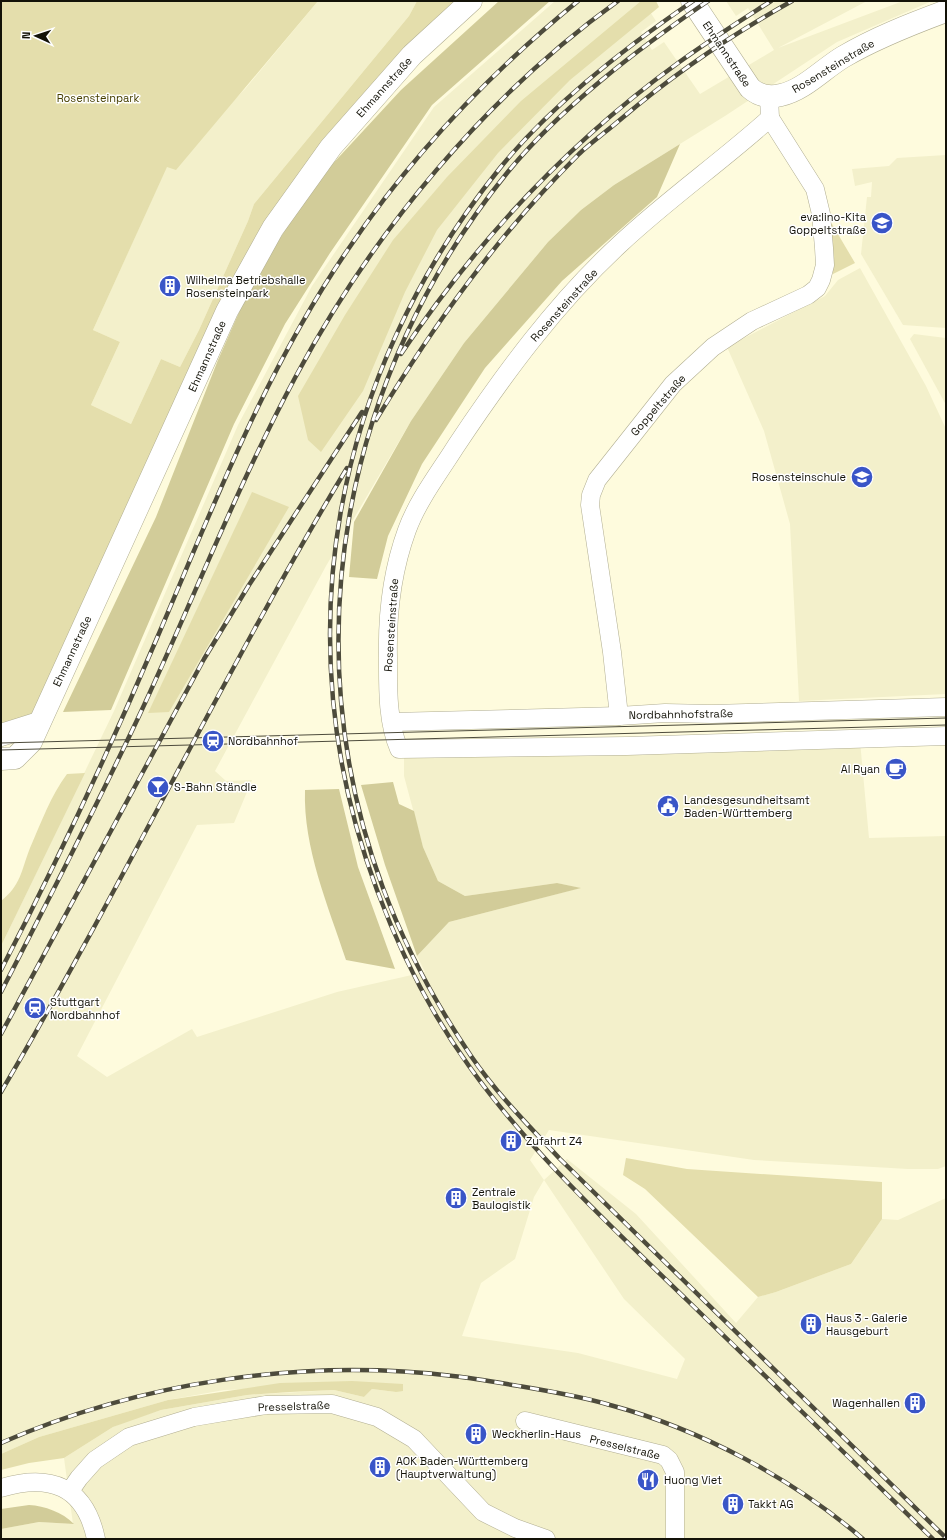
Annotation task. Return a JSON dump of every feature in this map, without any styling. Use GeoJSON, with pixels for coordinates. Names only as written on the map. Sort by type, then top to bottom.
{"type":"FeatureCollection","features":[{"type":"Feature","properties":{"kind":"street","name":"Ehmannstraße"},"geometry":{"type":"LineString","coordinates":[[8,758],[31,742],[227,311],[273,228],[330,147],[412,55],[471,1]]}},
{"type":"Feature","properties":{"kind":"street","name":"Ehmannstraße"},"geometry":{"type":"LineString","coordinates":[[692,1],[750,88],[758,94],[769,97]]}},
{"type":"Feature","properties":{"kind":"street","name":"Rosensteinstraße"},"geometry":{"type":"LineString","coordinates":[[769,97],[788,93],[843,57],[873,41],[946,11]]}},
{"type":"Feature","properties":{"kind":"street"},"geometry":{"type":"LineString","coordinates":[[769,97],[770,118]]}},
{"type":"Feature","properties":{"kind":"street","name":"Rosensteinstraße"},"geometry":{"type":"LineString","coordinates":[[770,118],[662,206],[619,245],[573,291],[506,374],[425,495],[408,528],[393,579],[387,645],[389,692],[395,740],[399,749],[626,746],[946,736]]}},
{"type":"Feature","properties":{"kind":"street","name":"Goppeltstraße"},"geometry":{"type":"LineString","coordinates":[[618,716],[612,652],[590,505],[591,495],[597,480],[673,384],[717,344],[752,321],[808,295],[817,288],[825,265],[820,214],[815,189],[770,118]]}},
{"type":"Feature","properties":{"kind":"street","name":"Nordbahnhofstraße"},"geometry":{"type":"LineString","coordinates":[[392,722],[618,716],[665,712],[712,714],[946,707]]}},
{"type":"Feature","properties":{"kind":"street"},"geometry":{"type":"LineString","coordinates":[[1,735],[39,723]]}},
{"type":"Feature","properties":{"kind":"street","name":"Presselstraße"},"geometry":{"type":"LineString","coordinates":[[70,1491],[95,1460],[129,1437],[194,1417],[266,1405],[332,1404],[377,1417],[414,1439],[483,1512],[515,1528],[546,1539]]}},
{"type":"Feature","properties":{"kind":"street","name":"Presselstraße"},"geometry":{"type":"LineString","coordinates":[[526,1421],[663,1455],[669,1460],[675,1472],[675,1539]]}},
{"type":"Feature","properties":{"kind":"street"},"geometry":{"type":"LineString","coordinates":[[1,1488],[20,1482],[49,1483],[70,1491],[85,1507],[96,1539]]}},
{"type":"Feature","properties":{"kind":"shaded area"},"geometry":{"type":"Polygon","coordinates":[[[318,1],[417,1],[409,16],[254,204],[248,221],[199,330],[180,367],[161,359],[131,424],[91,405],[120,342],[93,330],[167,166],[245,89],[318,1]]]}},
{"type":"Feature","properties":{"kind":"shaded area"},"geometry":{"type":"Polygon","coordinates":[[[499,1],[550,1],[432,105],[330,253],[285,324],[234,424],[111,710],[63,712],[156,517],[218,360],[252,283],[314,184],[401,90],[499,1]]]}},
{"type":"Feature","properties":{"kind":"shaded area"},"geometry":{"type":"Polygon","coordinates":[[[555,1],[643,1],[656,21],[641,32],[652,50],[664,42],[700,94],[774,50],[748,8],[736,16],[726,1],[867,1],[778,48],[903,1],[932,1],[837,42],[725,116],[614,185],[581,210],[548,242],[464,343],[411,421],[326,566],[215,771],[226,781],[252,780],[234,823],[197,825],[77,1056],[107,1077],[192,1029],[197,1037],[337,992],[425,972],[417,956],[449,922],[580,888],[557,883],[465,896],[438,881],[423,847],[404,776],[404,754],[860,741],[869,838],[946,836],[946,1166],[938,1169],[908,1169],[754,1160],[549,1130],[530,1160],[544,1180],[567,1159],[636,1214],[736,1323],[758,1297],[776,1292],[851,1264],[882,1219],[898,1220],[946,1198],[946,1539],[1,1539],[1,1529],[39,1522],[73,1524],[64,1458],[113,1427],[127,1421],[161,1410],[247,1395],[334,1390],[364,1397],[372,1389],[396,1392],[403,1385],[224,1390],[168,1400],[39,1437],[1,1454],[1,946],[114,711],[238,425],[312,286],[434,107],[555,1]],[[544,1180],[534,1197],[515,1259],[481,1283],[462,1336],[578,1353],[677,1379],[685,1359],[624,1299],[544,1180]]]}},
{"type":"Feature","properties":{"kind":"shaded area"},"geometry":{"type":"Polygon","coordinates":[[[680,144],[657,197],[562,281],[485,368],[422,464],[388,536],[377,579],[349,577],[354,522],[411,421],[464,343],[548,242],[581,210],[614,185],[680,144]]]}},
{"type":"Feature","properties":{"kind":"shaded area"},"geometry":{"type":"Polygon","coordinates":[[[946,155],[946,328],[903,325],[861,254],[867,197],[871,197],[872,182],[855,186],[852,169],[889,166],[897,158],[946,155]]]}},
{"type":"Feature","properties":{"kind":"shaded area","name":"Rosensteinschule"},"geometry":{"type":"Polygon","coordinates":[[[860,268],[926,386],[946,429],[946,694],[799,701],[790,524],[764,431],[727,347],[825,296],[838,280],[860,268]]]}},
{"type":"Feature","properties":{"kind":"shaded area"},"geometry":{"type":"Polygon","coordinates":[[[914,334],[946,338],[946,405],[910,339],[914,334]]]}},
{"type":"Feature","properties":{"kind":"shaded area"},"geometry":{"type":"Polygon","coordinates":[[[393,782],[399,804],[414,811],[423,847],[438,881],[465,896],[557,883],[581,888],[449,922],[417,956],[385,865],[361,785],[393,782]]]}},
{"type":"Feature","properties":{"kind":"shaded area"},"geometry":{"type":"Polygon","coordinates":[[[339,789],[358,867],[395,969],[346,960],[318,876],[308,833],[305,812],[305,790],[339,789]]]}},
{"type":"Feature","properties":{"kind":"shaded area"},"geometry":{"type":"Polygon","coordinates":[[[29,1505],[53,1510],[74,1524],[39,1522],[1,1529],[1,1509],[29,1505]]]}},
{"type":"Feature","properties":{"kind":"green space","name":"Rosensteinpark"},"geometry":{"type":"Polygon","coordinates":[[[1,1],[318,1],[176,170],[167,167],[93,330],[120,342],[91,405],[131,424],[161,359],[180,367],[199,330],[248,221],[254,204],[409,16],[417,1],[459,1],[273,228],[39,723],[1,724],[1,1]]]}},
{"type":"Feature","properties":{"kind":"green space"},"geometry":{"type":"Polygon","coordinates":[[[641,1],[656,1],[659,7],[570,80],[498,153],[437,230],[405,292],[363,391],[321,452],[308,440],[298,396],[345,315],[393,240],[447,177],[521,101],[641,1]]]}},
{"type":"Feature","properties":{"kind":"green space"},"geometry":{"type":"Polygon","coordinates":[[[829,224],[832,224],[855,263],[833,274],[832,241],[829,224]]]}},
{"type":"Feature","properties":{"kind":"green space"},"geometry":{"type":"Polygon","coordinates":[[[252,492],[289,507],[169,712],[148,713],[252,492]]]}},
{"type":"Feature","properties":{"kind":"green space"},"geometry":{"type":"Polygon","coordinates":[[[85,773],[1,946],[1,901],[8,895],[17,883],[42,819],[61,782],[67,774],[85,773]]]}},
{"type":"Feature","properties":{"kind":"green space"},"geometry":{"type":"Polygon","coordinates":[[[626,1158],[687,1169],[882,1182],[882,1219],[851,1264],[776,1292],[758,1297],[645,1189],[623,1175],[626,1158]]]}},
{"type":"Feature","properties":{"kind":"green space"},"geometry":{"type":"Polygon","coordinates":[[[352,1381],[403,1384],[403,1391],[396,1392],[372,1389],[364,1397],[334,1390],[247,1395],[161,1410],[113,1427],[64,1458],[29,1463],[1,1470],[1,1454],[39,1437],[168,1400],[280,1383],[352,1381]]]}},
{"type":"Feature","properties":{"kind":"tram line"},"geometry":{"type":"LineString","coordinates":[[1,743],[946,718]]}},
{"type":"Feature","properties":{"kind":"tram line"},"geometry":{"type":"LineString","coordinates":[[1,750],[946,725]]}},
{"type":"Feature","properties":{"kind":"railway"},"geometry":{"type":"LineString","coordinates":[[1,970],[101,764],[139,680],[243,438],[292,341],[319,294],[373,214],[399,180],[454,116],[514,56],[578,1]]}},
{"type":"Feature","properties":{"kind":"railway"},"geometry":{"type":"LineString","coordinates":[[1,992],[71,855],[139,716],[234,502],[274,418],[327,322],[360,270],[397,219],[436,170],[478,123],[523,79],[569,38],[618,1]]}},
{"type":"Feature","properties":{"kind":"railway"},"geometry":{"type":"LineString","coordinates":[[693,1],[616,57],[590,78],[542,122],[520,145],[500,168],[443,248],[397,333],[363,421],[341,512],[331,606],[333,700],[348,795],[377,890],[406,959],[417,981],[441,1024],[469,1066],[519,1129],[573,1188],[933,1539]]}},
{"type":"Feature","properties":{"kind":"railway"},"geometry":{"type":"LineString","coordinates":[[708,1],[628,59],[602,80],[551,125],[528,149],[507,173],[451,251],[406,335],[372,423],[350,514],[339,607],[341,701],[356,795],[383,888],[401,932],[422,975],[446,1016],[481,1070],[514,1109],[560,1159],[946,1538]]}},
{"type":"Feature","properties":{"kind":"railway"},"geometry":{"type":"LineString","coordinates":[[401,354],[461,272],[527,196],[562,160],[599,126],[678,63],[771,1]]}},
{"type":"Feature","properties":{"kind":"railway"},"geometry":{"type":"LineString","coordinates":[[376,420],[421,349],[469,281],[521,216],[579,154],[641,102],[682,71],[725,41],[792,1]]}},
{"type":"Feature","properties":{"kind":"railway"},"geometry":{"type":"LineString","coordinates":[[1,1034],[204,659],[249,585],[362,412]]}},
{"type":"Feature","properties":{"kind":"railway"},"geometry":{"type":"LineString","coordinates":[[1,1092],[89,937],[258,623],[347,468]]}},
{"type":"Feature","properties":{"kind":"railway"},"geometry":{"type":"LineString","coordinates":[[1,1443],[54,1422],[109,1404],[165,1390],[222,1380],[280,1373],[338,1370],[396,1371],[453,1376],[533,1388],[584,1398],[644,1415],[678,1427],[744,1458],[775,1476],[806,1496],[863,1539]]}},
{"type":"Feature","properties":{"kind":"place","name":"eva:lino-Kita Goppeltstraße"},"geometry":{"type":"Point","coordinates":[882,223]}},
{"type":"Feature","properties":{"kind":"place","name":"Wilhelma Betriebshalle Rosensteinpark"},"geometry":{"type":"Point","coordinates":[170,286]}},
{"type":"Feature","properties":{"kind":"place","name":"Rosensteinschule"},"geometry":{"type":"Point","coordinates":[862,477]}},
{"type":"Feature","properties":{"kind":"place","name":"Nordbahnhof"},"geometry":{"type":"Point","coordinates":[213,741]}},
{"type":"Feature","properties":{"kind":"place","name":"Al Ryan"},"geometry":{"type":"Point","coordinates":[896,769]}},
{"type":"Feature","properties":{"kind":"place","name":"S-Bahn Ständle"},"geometry":{"type":"Point","coordinates":[158,787]}},
{"type":"Feature","properties":{"kind":"place","name":"Landesgesundheitsamt Baden-Württemberg"},"geometry":{"type":"Point","coordinates":[668,806]}},
{"type":"Feature","properties":{"kind":"place","name":"Stuttgart Nordbahnhof"},"geometry":{"type":"Point","coordinates":[35,1008]}},
{"type":"Feature","properties":{"kind":"place","name":"Zufahrt Z4"},"geometry":{"type":"Point","coordinates":[511,1141]}},
{"type":"Feature","properties":{"kind":"place","name":"Zentrale Baulogistik"},"geometry":{"type":"Point","coordinates":[456,1198]}},
{"type":"Feature","properties":{"kind":"place","name":"Haus 3 - Galerie Hausgeburt"},"geometry":{"type":"Point","coordinates":[811,1324]}},
{"type":"Feature","properties":{"kind":"place","name":"Wagenhallen"},"geometry":{"type":"Point","coordinates":[915,1403]}},
{"type":"Feature","properties":{"kind":"place","name":"Weckherlin-Haus"},"geometry":{"type":"Point","coordinates":[476,1434]}},
{"type":"Feature","properties":{"kind":"place","name":"AOK Baden-Württemberg (Hauptverwaltung)"},"geometry":{"type":"Point","coordinates":[380,1467]}},
{"type":"Feature","properties":{"kind":"place","name":"Huong Viet"},"geometry":{"type":"Point","coordinates":[648,1480]}},
{"type":"Feature","properties":{"kind":"place","name":"Takkt AG"},"geometry":{"type":"Point","coordinates":[733,1504]}}]}
